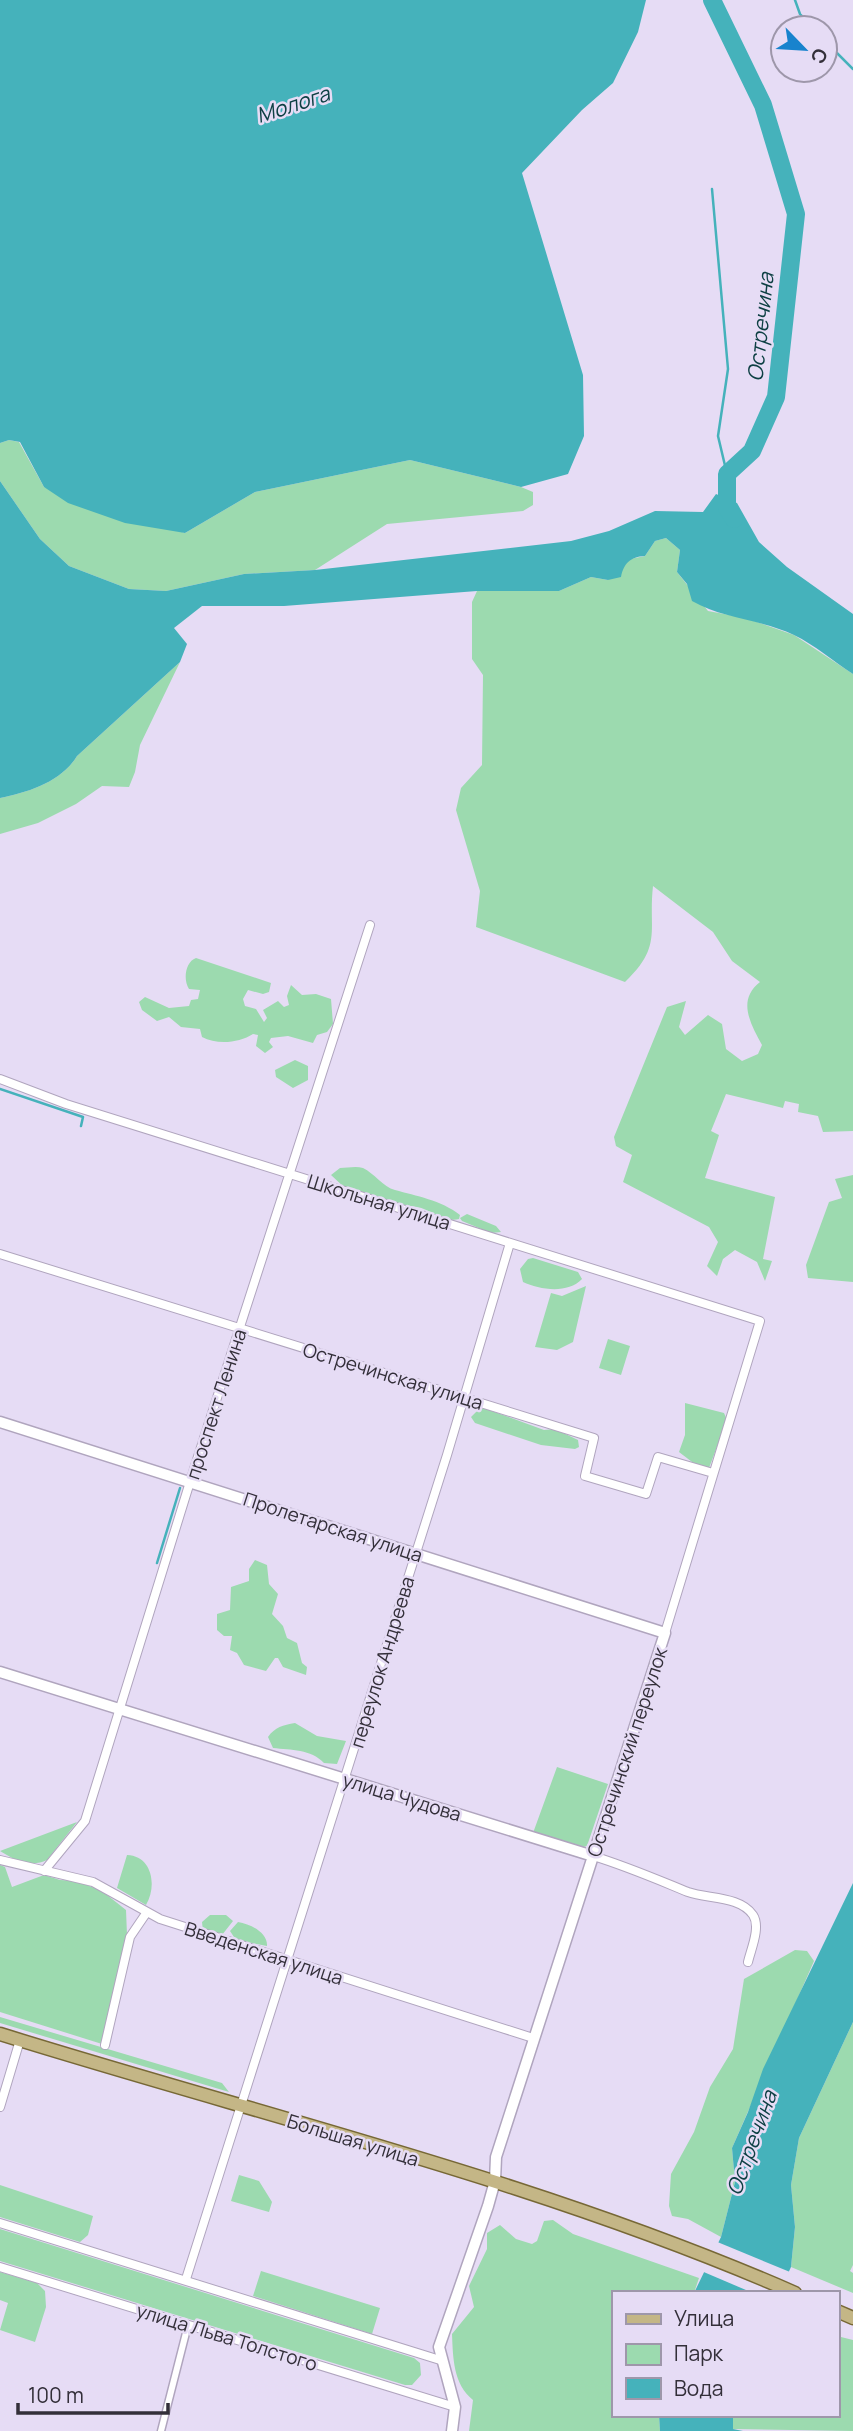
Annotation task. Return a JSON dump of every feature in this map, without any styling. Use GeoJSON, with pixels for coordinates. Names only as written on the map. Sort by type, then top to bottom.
{"type":"FeatureCollection","features":[{"type":"Feature","properties":{"kind":"main road","name":"Большая улица"},"geometry":{"type":"LineString","coordinates":[[0,2034],[495,2181],[617,2221],[790,2290]]}},
{"type":"Feature","properties":{"kind":"street","name":"проспект Ленина"},"geometry":{"type":"LineString","coordinates":[[44,1871],[85,1821],[370,925]]}},
{"type":"Feature","properties":{"kind":"street","name":"Школьная улица"},"geometry":{"type":"LineString","coordinates":[[0,1079],[66,1104],[760,1321]]}},
{"type":"Feature","properties":{"kind":"street","name":"переулок Андреева"},"geometry":{"type":"LineString","coordinates":[[186,2279],[346,1780],[465,1398],[510,1243]]}},
{"type":"Feature","properties":{"kind":"street","name":"Остречинская улица"},"geometry":{"type":"LineString","coordinates":[[0,1254],[594,1438],[585,1476],[646,1494],[657,1457],[713,1473]]}},
{"type":"Feature","properties":{"kind":"street","name":"Остречинский переулок"},"geometry":{"type":"LineString","coordinates":[[440,2360],[439,2347],[495,2181],[496,2157],[665,1633],[760,1321]]}},
{"type":"Feature","properties":{"kind":"street","name":"Пролетарская улица"},"geometry":{"type":"LineString","coordinates":[[0,1422],[665,1633]]}},
{"type":"Feature","properties":{"kind":"street","name":"улица Чудова"},"geometry":{"type":"LineString","coordinates":[[0,1672],[641,1871],[691,1893],[744,1907],[753,1915],[756,1924],[748,1962]]}},
{"type":"Feature","properties":{"kind":"street","name":"Введенская улица"},"geometry":{"type":"LineString","coordinates":[[0,1860],[93,1882],[160,1919],[287,1962],[533,2038]]}},
{"type":"Feature","properties":{"kind":"street"},"geometry":{"type":"LineString","coordinates":[[106,2045],[130,1937],[147,1912]]}},
{"type":"Feature","properties":{"kind":"street"},"geometry":{"type":"LineString","coordinates":[[0,2107],[20,2040]]}},
{"type":"Feature","properties":{"kind":"street"},"geometry":{"type":"LineString","coordinates":[[0,2223],[440,2360],[455,2407],[452,2431]]}},
{"type":"Feature","properties":{"kind":"street","name":"улица Льва Толстого"},"geometry":{"type":"LineString","coordinates":[[0,2267],[455,2407]]}},
{"type":"Feature","properties":{"kind":"street"},"geometry":{"type":"LineString","coordinates":[[161,2431],[188,2325]]}},
{"type":"Feature","properties":{"kind":"green space"},"geometry":{"type":"Polygon","coordinates":[[[9,440],[19,442],[44,487],[185,533],[255,492],[410,460],[521,487],[533,492],[533,505],[523,511],[387,524],[315,570],[244,574],[166,591],[129,589],[69,566],[40,539],[0,481],[0,443],[9,440]]]}},
{"type":"Feature","properties":{"kind":"green space"},"geometry":{"type":"Polygon","coordinates":[[[666,538],[680,550],[677,572],[708,611],[746,618],[794,635],[853,674],[853,1131],[823,1132],[818,1116],[798,1112],[799,1104],[785,1101],[783,1108],[726,1094],[711,1131],[719,1135],[705,1178],[775,1197],[763,1259],[772,1261],[765,1281],[757,1262],[735,1250],[723,1259],[717,1276],[707,1266],[718,1242],[709,1227],[623,1182],[632,1155],[616,1146],[614,1137],[667,1007],[686,1001],[679,1027],[685,1035],[708,1015],[722,1024],[726,1049],[742,1061],[758,1054],[762,1045],[750,1020],[747,1004],[753,989],[760,982],[732,961],[713,932],[653,886],[649,948],[645,958],[625,982],[476,927],[480,891],[456,810],[461,788],[482,765],[483,675],[472,659],[472,602],[477,591],[559,591],[591,577],[608,580],[630,559],[645,556],[655,541],[666,538]]]}},
{"type":"Feature","properties":{"kind":"green space"},"geometry":{"type":"Polygon","coordinates":[[[180,662],[140,745],[129,787],[102,786],[76,804],[38,823],[0,834],[0,798],[33,789],[62,773],[77,756],[180,662]]]}},
{"type":"Feature","properties":{"kind":"green space"},"geometry":{"type":"Polygon","coordinates":[[[196,958],[271,983],[269,992],[263,994],[248,990],[243,999],[245,1006],[256,1009],[264,1022],[267,1018],[263,1010],[278,1001],[284,1007],[289,1005],[287,996],[291,985],[302,995],[316,994],[331,999],[333,1024],[327,1032],[317,1035],[313,1043],[288,1036],[271,1038],[269,1042],[273,1047],[265,1053],[256,1046],[258,1035],[253,1034],[235,1041],[214,1041],[202,1037],[200,1029],[181,1027],[169,1017],[157,1021],[142,1010],[139,1002],[145,997],[169,1008],[189,1006],[191,1000],[198,999],[200,990],[189,989],[186,976],[189,963],[196,958]]]}},
{"type":"Feature","properties":{"kind":"green space"},"geometry":{"type":"Polygon","coordinates":[[[295,1060],[308,1066],[308,1080],[293,1088],[276,1077],[275,1070],[295,1060]]]}},
{"type":"Feature","properties":{"kind":"green space"},"geometry":{"type":"Polygon","coordinates":[[[340,1168],[363,1168],[391,1188],[445,1206],[460,1215],[459,1219],[448,1219],[422,1208],[393,1202],[352,1188],[346,1189],[331,1175],[340,1168]]]}},
{"type":"Feature","properties":{"kind":"green space"},"geometry":{"type":"Polygon","coordinates":[[[853,1175],[853,1282],[808,1278],[806,1265],[829,1202],[842,1198],[835,1179],[853,1175]]]}},
{"type":"Feature","properties":{"kind":"green space"},"geometry":{"type":"Polygon","coordinates":[[[467,1214],[496,1226],[501,1232],[491,1233],[462,1221],[460,1218],[467,1214]]]}},
{"type":"Feature","properties":{"kind":"green space"},"geometry":{"type":"Polygon","coordinates":[[[533,1258],[578,1272],[582,1279],[562,1289],[537,1287],[523,1282],[520,1269],[528,1259],[533,1258]]]}},
{"type":"Feature","properties":{"kind":"green space"},"geometry":{"type":"Polygon","coordinates":[[[586,1286],[573,1342],[557,1350],[535,1347],[551,1293],[562,1296],[586,1286]]]}},
{"type":"Feature","properties":{"kind":"green space"},"geometry":{"type":"Polygon","coordinates":[[[608,1339],[630,1346],[621,1375],[599,1368],[608,1339]]]}},
{"type":"Feature","properties":{"kind":"green space"},"geometry":{"type":"Polygon","coordinates":[[[685,1403],[724,1413],[727,1420],[709,1468],[696,1465],[679,1452],[685,1435],[685,1403]]]}},
{"type":"Feature","properties":{"kind":"green space"},"geometry":{"type":"Polygon","coordinates":[[[481,1407],[544,1430],[555,1429],[578,1440],[579,1447],[575,1449],[541,1445],[475,1423],[471,1417],[481,1407]]]}},
{"type":"Feature","properties":{"kind":"green space"},"geometry":{"type":"Polygon","coordinates":[[[255,1560],[267,1565],[269,1584],[278,1594],[272,1614],[283,1626],[287,1638],[297,1643],[302,1663],[307,1667],[306,1675],[283,1667],[278,1658],[275,1658],[266,1671],[244,1665],[237,1653],[230,1650],[232,1636],[224,1636],[217,1630],[217,1614],[230,1610],[231,1587],[249,1581],[249,1569],[255,1560]]]}},
{"type":"Feature","properties":{"kind":"green space"},"geometry":{"type":"Polygon","coordinates":[[[295,1723],[317,1736],[346,1741],[337,1764],[324,1763],[307,1753],[273,1748],[268,1737],[273,1731],[295,1723]]]}},
{"type":"Feature","properties":{"kind":"green space"},"geometry":{"type":"Polygon","coordinates":[[[557,1767],[608,1784],[587,1846],[579,1848],[533,1833],[557,1767]]]}},
{"type":"Feature","properties":{"kind":"green space"},"geometry":{"type":"Polygon","coordinates":[[[77,1822],[47,1860],[23,1862],[0,1851],[77,1822]]]}},
{"type":"Feature","properties":{"kind":"green space"},"geometry":{"type":"Polygon","coordinates":[[[127,1855],[142,1861],[150,1874],[151,1890],[146,1905],[117,1888],[127,1855]]]}},
{"type":"Feature","properties":{"kind":"green space"},"geometry":{"type":"Polygon","coordinates":[[[0,1865],[5,1867],[12,1887],[44,1875],[77,1881],[102,1891],[126,1910],[127,1935],[102,2044],[0,2012],[0,1865]]]}},
{"type":"Feature","properties":{"kind":"green space"},"geometry":{"type":"Polygon","coordinates":[[[210,1915],[226,1915],[233,1921],[222,1935],[210,1930],[203,1931],[202,1922],[210,1915]]]}},
{"type":"Feature","properties":{"kind":"green space"},"geometry":{"type":"Polygon","coordinates":[[[238,1922],[258,1930],[265,1937],[267,1946],[236,1940],[230,1931],[238,1922]]]}},
{"type":"Feature","properties":{"kind":"green space"},"geometry":{"type":"Polygon","coordinates":[[[795,1950],[807,1951],[814,1961],[732,2148],[735,2182],[721,2237],[688,2219],[672,2216],[669,2206],[671,2174],[694,2132],[710,2087],[733,2049],[744,1979],[795,1950]]]}},
{"type":"Feature","properties":{"kind":"green space"},"geometry":{"type":"Polygon","coordinates":[[[0,2017],[222,2083],[229,2092],[0,2023],[0,2017]]]}},
{"type":"Feature","properties":{"kind":"green space"},"geometry":{"type":"Polygon","coordinates":[[[853,2022],[853,2265],[850,2271],[853,2273],[853,2293],[791,2267],[795,2227],[791,2185],[799,2138],[853,2022]]]}},
{"type":"Feature","properties":{"kind":"green space"},"geometry":{"type":"Polygon","coordinates":[[[239,2175],[259,2181],[272,2202],[269,2212],[231,2201],[239,2175]]]}},
{"type":"Feature","properties":{"kind":"green space"},"geometry":{"type":"Polygon","coordinates":[[[0,2185],[93,2216],[88,2235],[80,2242],[0,2217],[0,2185]]]}},
{"type":"Feature","properties":{"kind":"green space"},"geometry":{"type":"Polygon","coordinates":[[[553,2220],[573,2234],[699,2278],[695,2291],[612,2291],[612,2417],[659,2417],[660,2431],[469,2431],[473,2400],[466,2394],[458,2378],[452,2334],[474,2307],[469,2286],[487,2249],[487,2233],[500,2225],[516,2239],[532,2244],[537,2241],[544,2221],[553,2220]]]}},
{"type":"Feature","properties":{"kind":"green space"},"geometry":{"type":"Polygon","coordinates":[[[0,2229],[414,2358],[420,2363],[421,2375],[412,2385],[405,2385],[0,2261],[0,2229]]]}},
{"type":"Feature","properties":{"kind":"green space"},"geometry":{"type":"Polygon","coordinates":[[[261,2271],[380,2308],[372,2334],[253,2296],[261,2271]]]}},
{"type":"Feature","properties":{"kind":"green space"},"geometry":{"type":"Polygon","coordinates":[[[0,2272],[37,2283],[45,2291],[46,2307],[35,2342],[0,2330],[8,2303],[0,2300],[0,2272]]]}},
{"type":"Feature","properties":{"kind":"green space"},"geometry":{"type":"Polygon","coordinates":[[[839,2336],[853,2340],[853,2431],[733,2429],[733,2417],[839,2417],[839,2336]]]}},
{"type":"Feature","properties":{"kind":"water","name":"Молога"},"geometry":{"type":"Polygon","coordinates":[[[0,0],[646,0],[638,32],[613,83],[582,110],[522,173],[583,375],[584,436],[568,474],[521,487],[410,460],[255,492],[185,533],[125,523],[68,503],[44,487],[20,442],[9,440],[0,443],[0,0]]]}},
{"type":"Feature","properties":{"kind":"water"},"geometry":{"type":"Polygon","coordinates":[[[0,481],[40,539],[69,566],[129,589],[166,591],[244,574],[315,570],[571,541],[609,531],[655,511],[703,512],[716,494],[737,503],[759,542],[787,567],[853,614],[853,674],[794,635],[768,625],[716,612],[692,601],[687,584],[677,572],[680,550],[666,538],[655,541],[645,556],[628,562],[621,577],[608,580],[591,577],[559,591],[477,591],[284,606],[202,606],[174,628],[187,644],[180,662],[77,756],[62,773],[33,789],[0,798],[0,481]]]}},
{"type":"Feature","properties":{"kind":"water"},"geometry":{"type":"Polygon","coordinates":[[[853,1883],[853,2022],[799,2138],[791,2185],[795,2227],[791,2267],[780,2291],[695,2291],[721,2237],[735,2182],[732,2148],[763,2069],[853,1883]]]}},
{"type":"Feature","properties":{"kind":"water"},"geometry":{"type":"Polygon","coordinates":[[[659,2417],[733,2417],[733,2429],[743,2431],[660,2431],[659,2417]]]}},
{"type":"Feature","properties":{"kind":"pier"},"geometry":{"type":"Polygon","coordinates":[[[715,2241],[790,2272],[782,2291],[748,2291],[699,2270],[715,2241]]]}},
{"type":"Feature","properties":{"kind":"waterway","name":"Остречина"},"geometry":{"type":"LineString","coordinates":[[712,0],[763,105],[796,214],[776,397],[752,451],[727,474],[727,508],[734,519]]}},
{"type":"Feature","properties":{"kind":"waterway"},"geometry":{"type":"LineString","coordinates":[[795,0],[800,14]]}},
{"type":"Feature","properties":{"kind":"waterway"},"geometry":{"type":"LineString","coordinates":[[839,55],[853,69]]}},
{"type":"Feature","properties":{"kind":"waterway"},"geometry":{"type":"LineString","coordinates":[[712,189],[728,369],[718,436],[727,474]]}},
{"type":"Feature","properties":{"kind":"waterway"},"geometry":{"type":"LineString","coordinates":[[0,1089],[83,1117],[81,1126]]}},
{"type":"Feature","properties":{"kind":"waterway"},"geometry":{"type":"LineString","coordinates":[[157,1563],[180,1488]]}}]}
